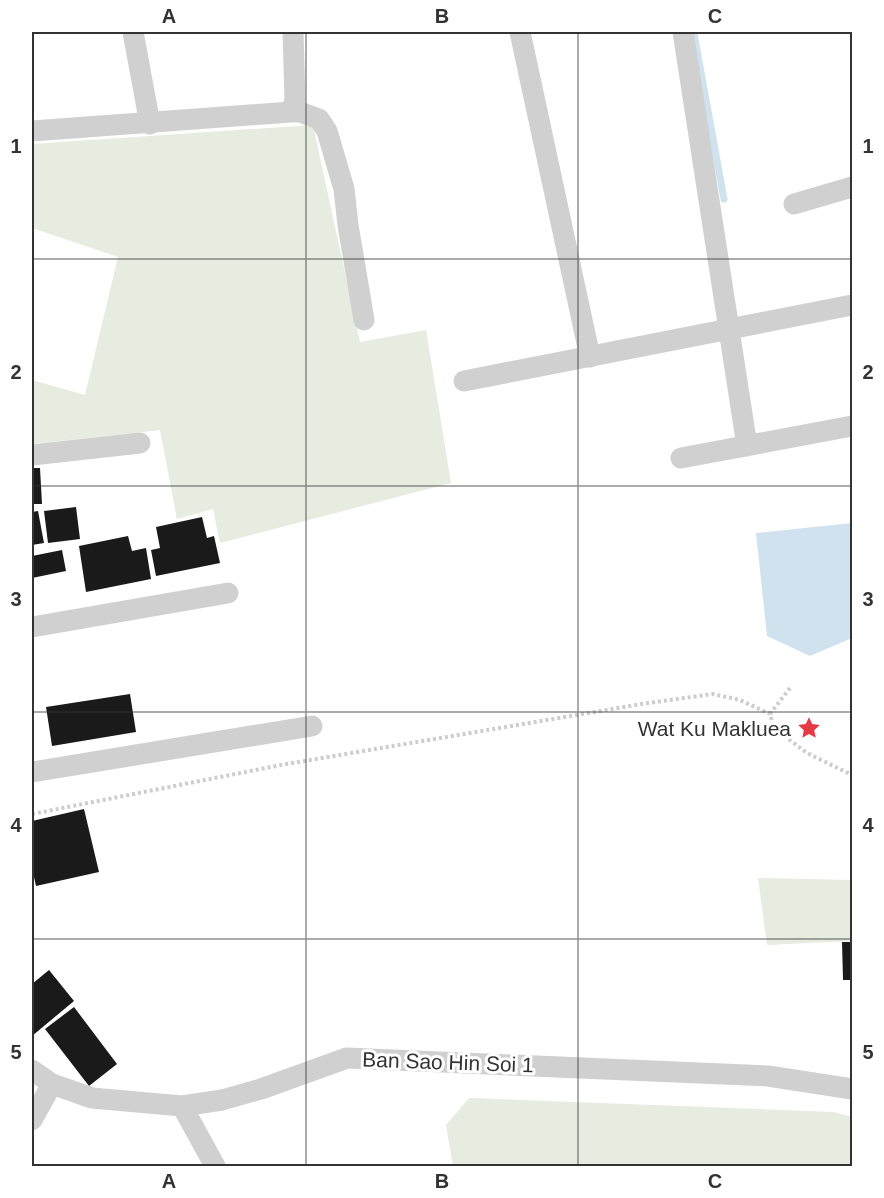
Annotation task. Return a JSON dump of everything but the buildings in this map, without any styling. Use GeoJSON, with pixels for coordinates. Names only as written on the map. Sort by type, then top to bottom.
{"type":"FeatureCollection","features":[{"type":"Feature","properties":{"kind":"street"},"geometry":{"type":"LineString","coordinates":[[133,32],[150,124]]}},
{"type":"Feature","properties":{"kind":"street"},"geometry":{"type":"LineString","coordinates":[[291,112],[296,100],[293,32]]}},
{"type":"Feature","properties":{"kind":"street"},"geometry":{"type":"LineString","coordinates":[[520,32],[590,357]]}},
{"type":"Feature","properties":{"kind":"street"},"geometry":{"type":"LineString","coordinates":[[683,32],[747,446]]}},
{"type":"Feature","properties":{"kind":"street"},"geometry":{"type":"LineString","coordinates":[[32,131],[291,112],[300,112],[320,119],[327,131],[344,189],[364,320]]}},
{"type":"Feature","properties":{"kind":"street"},"geometry":{"type":"LineString","coordinates":[[794,204],[852,187]]}},
{"type":"Feature","properties":{"kind":"street"},"geometry":{"type":"LineString","coordinates":[[464,381],[852,304]]}},
{"type":"Feature","properties":{"kind":"street"},"geometry":{"type":"LineString","coordinates":[[681,458],[852,426]]}},
{"type":"Feature","properties":{"kind":"street"},"geometry":{"type":"LineString","coordinates":[[32,455],[140,443]]}},
{"type":"Feature","properties":{"kind":"street"},"geometry":{"type":"LineString","coordinates":[[32,627],[228,593]]}},
{"type":"Feature","properties":{"kind":"street"},"geometry":{"type":"LineString","coordinates":[[32,772],[312,726]]}},
{"type":"Feature","properties":{"kind":"street","name":"Ban Sao Hin Soi 1"},"geometry":{"type":"LineString","coordinates":[[32,1070],[52,1084],[92,1098],[182,1106],[222,1100],[261,1089],[347,1058],[768,1076],[852,1089]]}},
{"type":"Feature","properties":{"kind":"street"},"geometry":{"type":"LineString","coordinates":[[32,1120],[52,1084]]}},
{"type":"Feature","properties":{"kind":"street"},"geometry":{"type":"LineString","coordinates":[[182,1106],[215,1167]]}},
{"type":"Feature","properties":{"kind":"path"},"geometry":{"type":"LineString","coordinates":[[770,714],[790,688]]}},
{"type":"Feature","properties":{"kind":"path"},"geometry":{"type":"LineString","coordinates":[[32,814],[281,765],[641,704],[713,694],[740,700],[770,714],[774,728],[807,753],[852,775]]}},
{"type":"Feature","properties":{"kind":"shaded area"},"geometry":{"type":"Polygon","coordinates":[[[313,125],[360,342],[426,330],[451,483],[220,543],[213,509],[177,519],[160,430],[32,444],[32,380],[85,395],[118,257],[32,228],[32,144],[313,125]]]}},
{"type":"Feature","properties":{"kind":"shaded area"},"geometry":{"type":"Polygon","coordinates":[[[758,878],[852,880],[852,941],[767,945],[758,878]]]}},
{"type":"Feature","properties":{"kind":"shaded area"},"geometry":{"type":"Polygon","coordinates":[[[469,1098],[834,1112],[852,1117],[852,1166],[453,1166],[446,1125],[469,1098]]]}},
{"type":"Feature","properties":{"kind":"water"},"geometry":{"type":"Polygon","coordinates":[[[852,523],[852,638],[810,656],[767,636],[756,533],[852,523]]]}},
{"type":"Feature","properties":{"kind":"waterway"},"geometry":{"type":"LineString","coordinates":[[694,34],[724,199]]}},
{"type":"Feature","properties":{"kind":"place","name":"Wat Ku Makluea"},"geometry":{"type":"Point","coordinates":[809,728]}}]}
